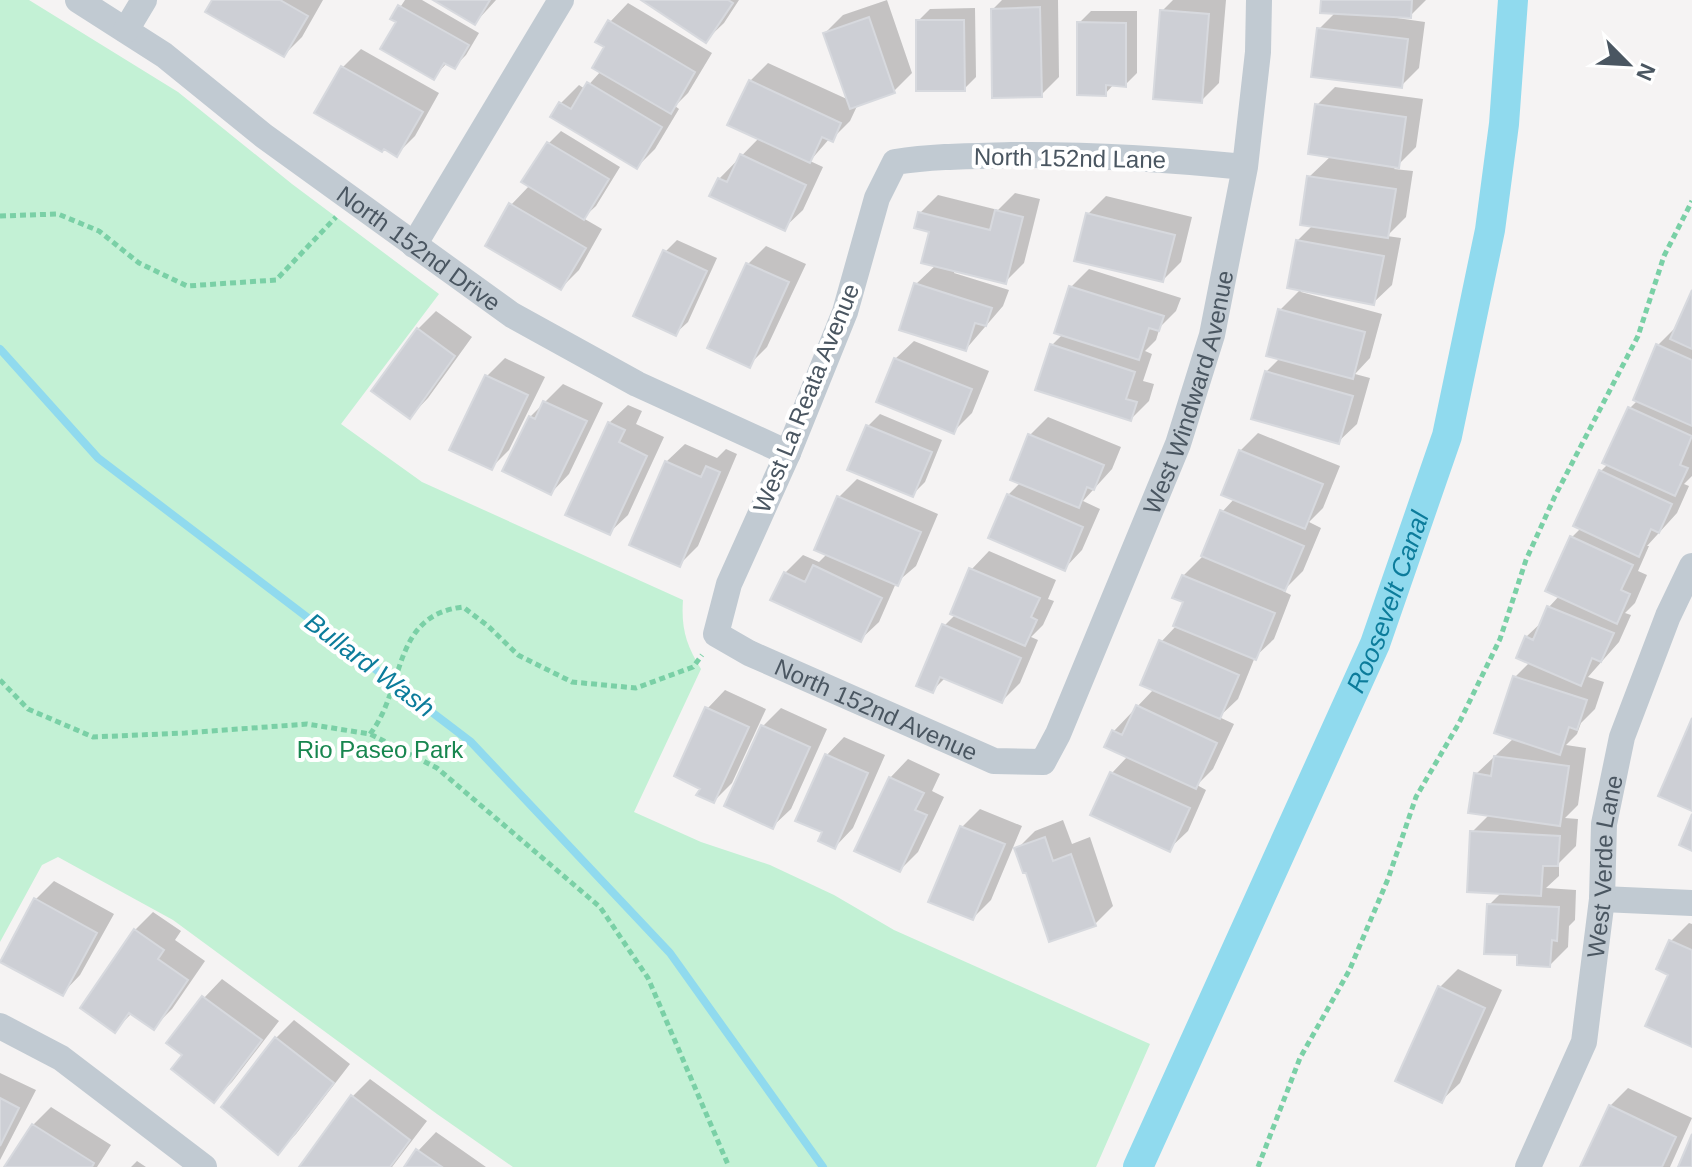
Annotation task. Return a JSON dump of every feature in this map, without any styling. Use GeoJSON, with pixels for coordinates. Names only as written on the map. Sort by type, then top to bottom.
{"type":"FeatureCollection","features":[{"type":"Feature","properties":{"kind":"street","name":"North 152nd Drive"},"geometry":{"type":"LineString","coordinates":[[78,0],[164,55],[264,136],[512,315],[637,384],[788,453]]}},
{"type":"Feature","properties":{"kind":"street"},"geometry":{"type":"LineString","coordinates":[[126,30],[144,0]]}},
{"type":"Feature","properties":{"kind":"street"},"geometry":{"type":"LineString","coordinates":[[414,245],[561,0]]}},
{"type":"Feature","properties":{"kind":"street","name":"West Windward Avenue"},"geometry":{"type":"LineString","coordinates":[[1043,762],[1058,734],[1178,444],[1212,335],[1245,167],[1258,52],[1259,0]]}},
{"type":"Feature","properties":{"kind":"street","name":"North 152nd Lane"},"geometry":{"type":"LineString","coordinates":[[895,162],[930,156],[1082,154],[1245,167]]}},
{"type":"Feature","properties":{"kind":"street","name":"West La Reata Avenue"},"geometry":{"type":"LineString","coordinates":[[716,634],[729,584],[788,453],[845,312],[877,198],[895,162]]}},
{"type":"Feature","properties":{"kind":"street","name":"West Verde Lane"},"geometry":{"type":"LineString","coordinates":[[1528,1167],[1584,1042],[1602,899],[1604,824],[1622,737],[1668,616],[1692,566]]}},
{"type":"Feature","properties":{"kind":"street","name":"North 152nd Avenue"},"geometry":{"type":"LineString","coordinates":[[716,634],[749,653],[994,761],[1043,762]]}},
{"type":"Feature","properties":{"kind":"street"},"geometry":{"type":"LineString","coordinates":[[1602,899],[1692,903]]}},
{"type":"Feature","properties":{"kind":"street"},"geometry":{"type":"LineString","coordinates":[[0,1026],[61,1058],[204,1167]]}},
{"type":"Feature","properties":{"kind":"path"},"geometry":{"type":"LineString","coordinates":[[0,216],[58,214],[99,231],[139,263],[187,286],[276,280],[330,225],[350,199]]}},
{"type":"Feature","properties":{"kind":"path"},"geometry":{"type":"LineString","coordinates":[[1258,1167],[1300,1058],[1355,958],[1388,879],[1416,797],[1459,723],[1500,639],[1526,560],[1555,496],[1638,336],[1664,256],[1692,201]]}},
{"type":"Feature","properties":{"kind":"path"},"geometry":{"type":"LineString","coordinates":[[370,734],[381,719],[409,638],[441,609],[463,607],[518,655],[572,682],[636,688],[693,667],[716,634]]}},
{"type":"Feature","properties":{"kind":"path"},"geometry":{"type":"LineString","coordinates":[[0,680],[28,709],[93,737],[307,724],[370,734],[437,768],[600,907],[648,978],[729,1167]]}},
{"type":"Feature","properties":{"kind":"green space","name":"Rio Paseo Park"},"geometry":{"type":"Polygon","coordinates":[[[0,0],[29,0],[178,92],[292,184],[439,294],[341,424],[422,482],[683,600],[686,636],[701,669],[634,812],[701,842],[770,865],[834,895],[894,930],[1150,1044],[1096,1167],[513,1167],[173,920],[58,857],[42,865],[0,942],[0,0]]]}},
{"type":"Feature","properties":{"kind":"building"},"geometry":{"type":"Polygon","coordinates":[[[212,0],[280,0],[308,16],[284,57],[205,12],[212,0]]]}},
{"type":"Feature","properties":{"kind":"building"},"geometry":{"type":"Polygon","coordinates":[[[433,0],[490,0],[475,25],[433,0]]]}},
{"type":"Feature","properties":{"kind":"building"},"geometry":{"type":"Polygon","coordinates":[[[641,0],[728,0],[733,3],[706,43],[641,0]]]}},
{"type":"Feature","properties":{"kind":"building"},"geometry":{"type":"Polygon","coordinates":[[[1321,0],[1412,0],[1411,18],[1320,13],[1321,0]]]}},
{"type":"Feature","properties":{"kind":"building"},"geometry":{"type":"Polygon","coordinates":[[[398,5],[469,45],[455,69],[444,63],[434,80],[380,49],[396,22],[390,19],[398,5]]]}},
{"type":"Feature","properties":{"kind":"building"},"geometry":{"type":"Polygon","coordinates":[[[1040,7],[1042,97],[992,98],[991,9],[1040,7]]]}},
{"type":"Feature","properties":{"kind":"building"},"geometry":{"type":"Polygon","coordinates":[[[1160,10],[1209,14],[1202,103],[1153,99],[1160,10]]]}},
{"type":"Feature","properties":{"kind":"building"},"geometry":{"type":"Polygon","coordinates":[[[869,17],[895,93],[850,109],[823,33],[869,17]]]}},
{"type":"Feature","properties":{"kind":"building"},"geometry":{"type":"Polygon","coordinates":[[[608,20],[695,72],[671,114],[592,68],[604,47],[595,42],[608,20]]]}},
{"type":"Feature","properties":{"kind":"building"},"geometry":{"type":"Polygon","coordinates":[[[916,20],[964,20],[965,91],[916,91],[916,20]]]}},
{"type":"Feature","properties":{"kind":"building"},"geometry":{"type":"Polygon","coordinates":[[[1077,22],[1126,23],[1126,87],[1106,85],[1106,96],[1077,95],[1077,22]]]}},
{"type":"Feature","properties":{"kind":"building"},"geometry":{"type":"Polygon","coordinates":[[[1317,28],[1408,39],[1402,88],[1311,77],[1317,28]]]}},
{"type":"Feature","properties":{"kind":"building"},"geometry":{"type":"Polygon","coordinates":[[[341,66],[423,112],[397,157],[384,149],[382,152],[314,113],[341,66]]]}},
{"type":"Feature","properties":{"kind":"building"},"geometry":{"type":"Polygon","coordinates":[[[749,80],[841,123],[833,142],[822,137],[810,163],[727,125],[749,80]]]}},
{"type":"Feature","properties":{"kind":"building"},"geometry":{"type":"Polygon","coordinates":[[[587,82],[662,127],[637,169],[550,117],[559,102],[571,109],[587,82]]]}},
{"type":"Feature","properties":{"kind":"building"},"geometry":{"type":"Polygon","coordinates":[[[1315,104],[1406,117],[1399,168],[1308,154],[1315,104]]]}},
{"type":"Feature","properties":{"kind":"building"},"geometry":{"type":"Polygon","coordinates":[[[547,142],[609,179],[584,220],[521,182],[547,142]]]}},
{"type":"Feature","properties":{"kind":"building"},"geometry":{"type":"Polygon","coordinates":[[[740,154],[806,185],[785,231],[709,196],[718,178],[727,182],[740,154]]]}},
{"type":"Feature","properties":{"kind":"building"},"geometry":{"type":"Polygon","coordinates":[[[1307,176],[1396,189],[1388,238],[1300,225],[1307,176]]]}},
{"type":"Feature","properties":{"kind":"building"},"geometry":{"type":"Polygon","coordinates":[[[509,203],[586,248],[561,290],[485,246],[509,203]]]}},
{"type":"Feature","properties":{"kind":"building"},"geometry":{"type":"Polygon","coordinates":[[[995,210],[1023,217],[1006,284],[921,263],[929,232],[914,228],[918,212],[990,230],[995,210]]]}},
{"type":"Feature","properties":{"kind":"building"},"geometry":{"type":"Polygon","coordinates":[[[1086,213],[1175,235],[1163,282],[1074,261],[1086,213]]]}},
{"type":"Feature","properties":{"kind":"building"},"geometry":{"type":"Polygon","coordinates":[[[1296,240],[1384,256],[1374,305],[1287,288],[1296,240]]]}},
{"type":"Feature","properties":{"kind":"building"},"geometry":{"type":"Polygon","coordinates":[[[663,250],[707,271],[676,336],[633,316],[663,250]]]}},
{"type":"Feature","properties":{"kind":"building"},"geometry":{"type":"Polygon","coordinates":[[[746,263],[789,282],[750,368],[707,348],[746,263]]]}},
{"type":"Feature","properties":{"kind":"building"},"geometry":{"type":"Polygon","coordinates":[[[914,283],[992,308],[986,326],[975,323],[966,351],[899,330],[914,283]]]}},
{"type":"Feature","properties":{"kind":"building"},"geometry":{"type":"Polygon","coordinates":[[[1069,286],[1164,316],[1159,331],[1149,328],[1139,360],[1054,333],[1069,286]]]}},
{"type":"Feature","properties":{"kind":"building"},"geometry":{"type":"Polygon","coordinates":[[[1692,290],[1692,349],[1670,339],[1692,290]]]}},
{"type":"Feature","properties":{"kind":"building"},"geometry":{"type":"Polygon","coordinates":[[[1278,309],[1365,332],[1353,379],[1266,356],[1278,309]]]}},
{"type":"Feature","properties":{"kind":"building"},"geometry":{"type":"Polygon","coordinates":[[[417,328],[455,356],[410,419],[371,391],[417,328]]]}},
{"type":"Feature","properties":{"kind":"building"},"geometry":{"type":"Polygon","coordinates":[[[1050,344],[1135,372],[1126,399],[1137,402],[1131,421],[1035,390],[1050,344]]]}},
{"type":"Feature","properties":{"kind":"building"},"geometry":{"type":"Polygon","coordinates":[[[1656,344],[1692,360],[1692,426],[1633,400],[1656,344]]]}},
{"type":"Feature","properties":{"kind":"building"},"geometry":{"type":"Polygon","coordinates":[[[894,358],[972,389],[954,434],[876,402],[894,358]]]}},
{"type":"Feature","properties":{"kind":"building"},"geometry":{"type":"Polygon","coordinates":[[[1265,371],[1353,396],[1339,444],[1251,419],[1265,371]]]}},
{"type":"Feature","properties":{"kind":"building"},"geometry":{"type":"Polygon","coordinates":[[[485,375],[528,395],[492,470],[449,450],[485,375]]]}},
{"type":"Feature","properties":{"kind":"building"},"geometry":{"type":"Polygon","coordinates":[[[543,401],[587,421],[551,495],[502,471],[529,416],[535,419],[543,401]]]}},
{"type":"Feature","properties":{"kind":"building"},"geometry":{"type":"Polygon","coordinates":[[[1628,407],[1692,436],[1680,465],[1688,468],[1675,496],[1602,463],[1628,407]]]}},
{"type":"Feature","properties":{"kind":"building"},"geometry":{"type":"Polygon","coordinates":[[[608,422],[625,430],[619,442],[647,456],[610,535],[565,515],[608,422]]]}},
{"type":"Feature","properties":{"kind":"building"},"geometry":{"type":"Polygon","coordinates":[[[866,425],[932,452],[913,497],[847,470],[866,425]]]}},
{"type":"Feature","properties":{"kind":"building"},"geometry":{"type":"Polygon","coordinates":[[[1028,434],[1104,465],[1094,490],[1087,487],[1079,508],[1010,480],[1028,434]]]}},
{"type":"Feature","properties":{"kind":"building"},"geometry":{"type":"Polygon","coordinates":[[[1239,450],[1323,484],[1305,529],[1221,495],[1239,450]]]}},
{"type":"Feature","properties":{"kind":"building"},"geometry":{"type":"Polygon","coordinates":[[[665,461],[701,477],[706,466],[720,472],[680,567],[629,545],[665,461]]]}},
{"type":"Feature","properties":{"kind":"building"},"geometry":{"type":"Polygon","coordinates":[[[1599,470],[1672,504],[1659,533],[1651,529],[1639,557],[1573,526],[1599,470]]]}},
{"type":"Feature","properties":{"kind":"building"},"geometry":{"type":"Polygon","coordinates":[[[1007,494],[1083,527],[1065,571],[988,538],[1007,494]]]}},
{"type":"Feature","properties":{"kind":"building"},"geometry":{"type":"Polygon","coordinates":[[[837,496],[921,532],[898,586],[814,550],[837,496]]]}},
{"type":"Feature","properties":{"kind":"building"},"geometry":{"type":"Polygon","coordinates":[[[1220,510],[1304,546],[1285,591],[1201,556],[1220,510]]]}},
{"type":"Feature","properties":{"kind":"building"},"geometry":{"type":"Polygon","coordinates":[[[1570,536],[1633,565],[1621,590],[1630,594],[1617,624],[1545,591],[1570,536]]]}},
{"type":"Feature","properties":{"kind":"building"},"geometry":{"type":"Polygon","coordinates":[[[813,565],[882,598],[861,642],[770,600],[784,572],[805,582],[813,565]]]}},
{"type":"Feature","properties":{"kind":"building"},"geometry":{"type":"Polygon","coordinates":[[[969,568],[1040,598],[1031,617],[1037,620],[1025,646],[950,614],[969,568]]]}},
{"type":"Feature","properties":{"kind":"building"},"geometry":{"type":"Polygon","coordinates":[[[1182,575],[1275,613],[1256,660],[1173,626],[1183,602],[1172,598],[1182,575]]]}},
{"type":"Feature","properties":{"kind":"building"},"geometry":{"type":"Polygon","coordinates":[[[1547,606],[1614,633],[1601,662],[1592,658],[1581,686],[1516,658],[1525,636],[1533,640],[1547,606]]]}},
{"type":"Feature","properties":{"kind":"building"},"geometry":{"type":"Polygon","coordinates":[[[942,624],[1021,658],[1002,703],[940,677],[933,693],[916,686],[942,624]]]}},
{"type":"Feature","properties":{"kind":"building"},"geometry":{"type":"Polygon","coordinates":[[[1159,640],[1239,675],[1220,719],[1140,685],[1159,640]]]}},
{"type":"Feature","properties":{"kind":"building"},"geometry":{"type":"Polygon","coordinates":[[[1513,676],[1587,700],[1577,730],[1569,727],[1560,755],[1494,733],[1513,676]]]}},
{"type":"Feature","properties":{"kind":"building"},"geometry":{"type":"Polygon","coordinates":[[[1136,705],[1217,743],[1196,789],[1104,747],[1112,730],[1122,735],[1136,705]]]}},
{"type":"Feature","properties":{"kind":"building"},"geometry":{"type":"Polygon","coordinates":[[[705,707],[749,727],[714,803],[696,795],[700,789],[674,776],[705,707]]]}},
{"type":"Feature","properties":{"kind":"building"},"geometry":{"type":"Polygon","coordinates":[[[1692,718],[1692,811],[1658,796],[1692,718]]]}},
{"type":"Feature","properties":{"kind":"building"},"geometry":{"type":"Polygon","coordinates":[[[761,725],[810,747],[773,829],[724,806],[761,725]]]}},
{"type":"Feature","properties":{"kind":"building"},"geometry":{"type":"Polygon","coordinates":[[[825,754],[868,773],[835,849],[818,841],[822,832],[795,821],[825,754]]]}},
{"type":"Feature","properties":{"kind":"building"},"geometry":{"type":"Polygon","coordinates":[[[1494,756],[1569,766],[1560,826],[1468,813],[1474,773],[1491,776],[1494,756]]]}},
{"type":"Feature","properties":{"kind":"building"},"geometry":{"type":"Polygon","coordinates":[[[1110,772],[1190,808],[1170,852],[1090,815],[1110,772]]]}},
{"type":"Feature","properties":{"kind":"building"},"geometry":{"type":"Polygon","coordinates":[[[889,777],[924,793],[915,810],[927,815],[900,872],[854,851],[889,777]]]}},
{"type":"Feature","properties":{"kind":"building"},"geometry":{"type":"Polygon","coordinates":[[[1692,814],[1692,851],[1679,845],[1692,814]]]}},
{"type":"Feature","properties":{"kind":"building"},"geometry":{"type":"Polygon","coordinates":[[[960,826],[1005,844],[973,920],[928,902],[960,826]]]}},
{"type":"Feature","properties":{"kind":"building"},"geometry":{"type":"Polygon","coordinates":[[[1470,831],[1560,836],[1558,866],[1543,866],[1541,896],[1467,892],[1470,831]]]}},
{"type":"Feature","properties":{"kind":"building"},"geometry":{"type":"Polygon","coordinates":[[[1045,837],[1053,861],[1071,854],[1096,926],[1049,942],[1026,873],[1023,873],[1014,848],[1045,837]]]}},
{"type":"Feature","properties":{"kind":"building"},"geometry":{"type":"Polygon","coordinates":[[[34,898],[97,933],[63,996],[0,962],[34,898]]]}},
{"type":"Feature","properties":{"kind":"building"},"geometry":{"type":"Polygon","coordinates":[[[1487,904],[1559,907],[1557,941],[1552,940],[1550,967],[1517,965],[1517,955],[1484,954],[1487,904]]]}},
{"type":"Feature","properties":{"kind":"building"},"geometry":{"type":"Polygon","coordinates":[[[134,929],[164,950],[158,959],[188,980],[154,1030],[129,1013],[115,1033],[80,1008],[134,929]]]}},
{"type":"Feature","properties":{"kind":"building"},"geometry":{"type":"Polygon","coordinates":[[[1669,940],[1692,950],[1692,1047],[1645,1026],[1668,975],[1656,969],[1669,940]]]}},
{"type":"Feature","properties":{"kind":"building"},"geometry":{"type":"Polygon","coordinates":[[[1438,986],[1485,1008],[1442,1103],[1395,1081],[1438,986]]]}},
{"type":"Feature","properties":{"kind":"building"},"geometry":{"type":"Polygon","coordinates":[[[202,996],[262,1040],[214,1103],[171,1069],[182,1055],[166,1043],[202,996]]]}},
{"type":"Feature","properties":{"kind":"building"},"geometry":{"type":"Polygon","coordinates":[[[275,1037],[334,1083],[278,1155],[221,1107],[275,1037]]]}},
{"type":"Feature","properties":{"kind":"building"},"geometry":{"type":"Polygon","coordinates":[[[351,1095],[410,1140],[390,1167],[299,1167],[351,1095]]]}},
{"type":"Feature","properties":{"kind":"building"},"geometry":{"type":"Polygon","coordinates":[[[0,1098],[19,1108],[0,1146],[0,1098]]]}},
{"type":"Feature","properties":{"kind":"building"},"geometry":{"type":"Polygon","coordinates":[[[1609,1105],[1676,1137],[1662,1167],[1580,1167],[1609,1105]]]}},
{"type":"Feature","properties":{"kind":"building"},"geometry":{"type":"Polygon","coordinates":[[[32,1124],[94,1163],[92,1167],[4,1167],[32,1124]]]}},
{"type":"Feature","properties":{"kind":"building"},"geometry":{"type":"Polygon","coordinates":[[[1692,1134],[1692,1167],[1678,1167],[1692,1134]]]}},
{"type":"Feature","properties":{"kind":"building"},"geometry":{"type":"Polygon","coordinates":[[[416,1149],[442,1167],[404,1167],[416,1149]]]}},
{"type":"Feature","properties":{"kind":"waterway","name":"Roosevelt Canal"},"geometry":{"type":"LineString","coordinates":[[1138,1167],[1375,644],[1447,436],[1490,230],[1504,124],[1513,0]]}},
{"type":"Feature","properties":{"kind":"waterway","name":"Bullard Wash"},"geometry":{"type":"LineString","coordinates":[[0,349],[98,458],[471,742],[670,953],[823,1167]]}}]}
